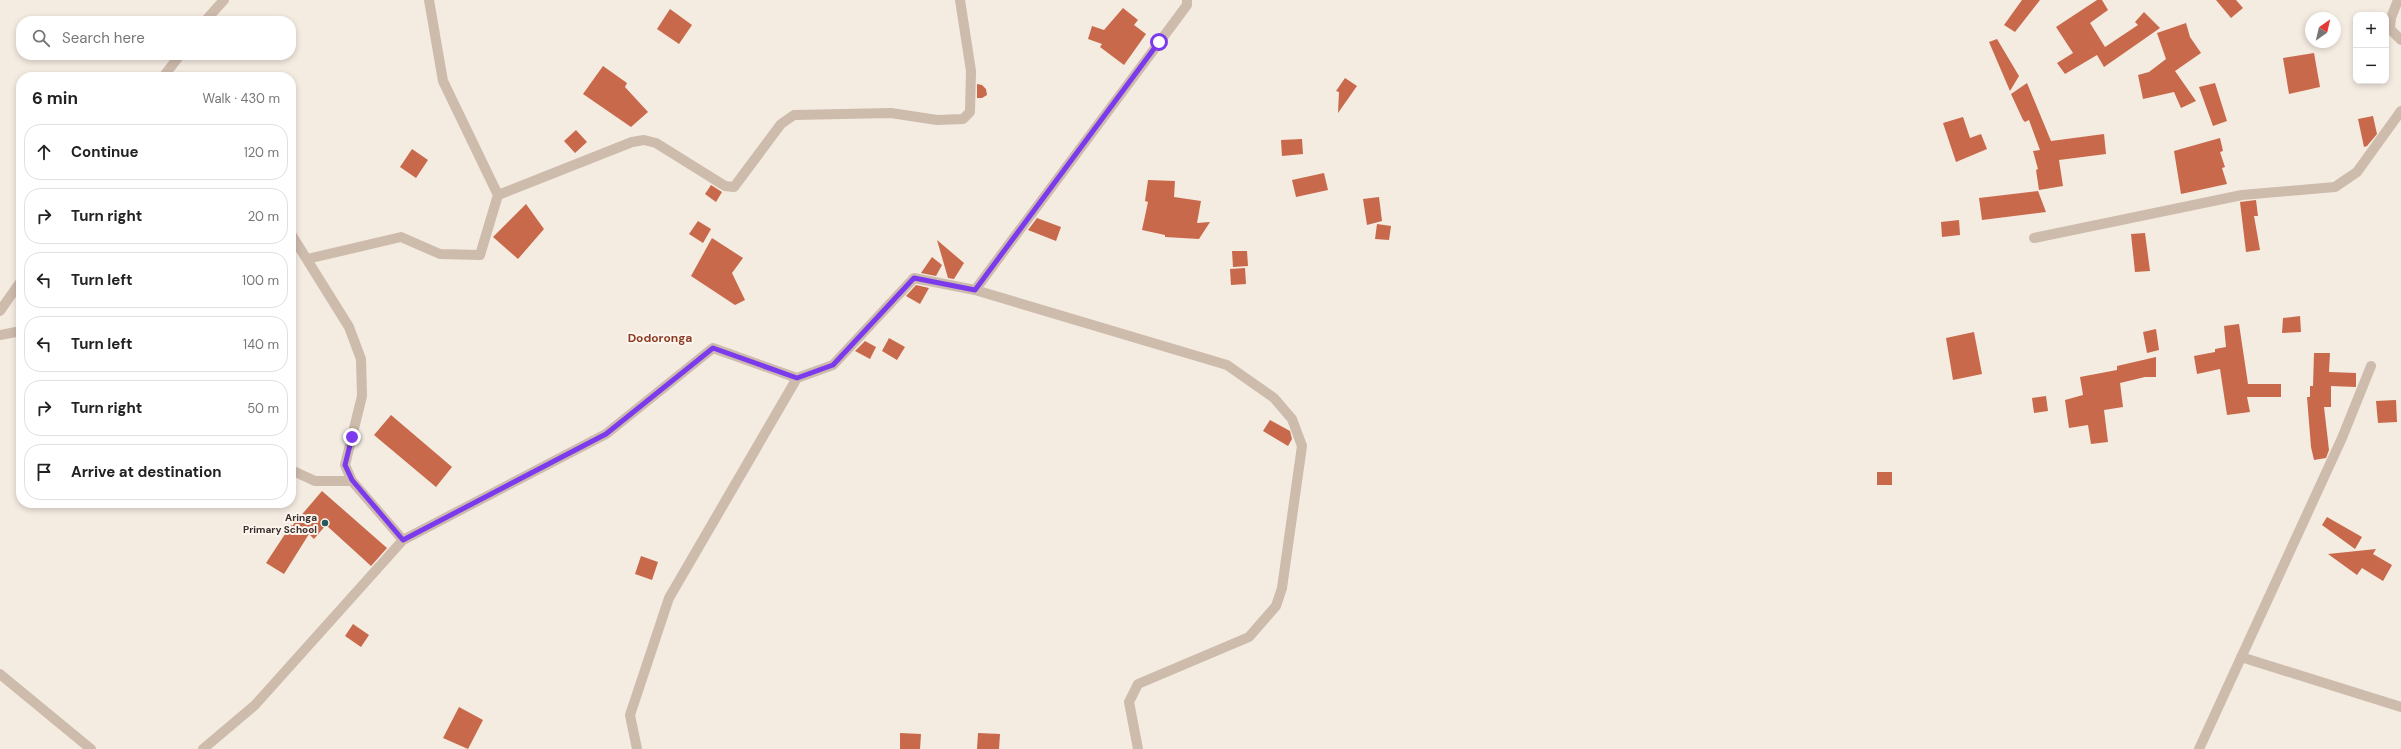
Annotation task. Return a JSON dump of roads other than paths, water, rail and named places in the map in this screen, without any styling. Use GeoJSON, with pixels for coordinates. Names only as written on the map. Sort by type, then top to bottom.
{"type":"FeatureCollection","features":[{"type":"Feature","properties":{"kind":"street"},"geometry":{"type":"LineString","coordinates":[[210,16],[224,0]]}},
{"type":"Feature","properties":{"kind":"street"},"geometry":{"type":"LineString","coordinates":[[307,259],[401,237],[440,254],[480,255],[498,195],[444,81],[429,0]]}},
{"type":"Feature","properties":{"kind":"street"},"geometry":{"type":"LineString","coordinates":[[498,195],[632,142],[644,140],[656,143],[725,186],[734,186],[781,124],[794,115],[892,113],[937,120],[964,119],[970,112],[971,71],[960,0]]}},
{"type":"Feature","properties":{"kind":"street"},"geometry":{"type":"LineString","coordinates":[[975,290],[1186,5],[1187,0]]}},
{"type":"Feature","properties":{"kind":"street"},"geometry":{"type":"LineString","coordinates":[[2398,0],[2391,18],[2390,29],[2401,40]]}},
{"type":"Feature","properties":{"kind":"street"},"geometry":{"type":"LineString","coordinates":[[169,72],[177,60]]}},
{"type":"Feature","properties":{"kind":"street"},"geometry":{"type":"LineString","coordinates":[[2034,238],[2242,195],[2335,187],[2345,182],[2357,172],[2401,111]]}},
{"type":"Feature","properties":{"kind":"street"},"geometry":{"type":"LineString","coordinates":[[296,242],[349,327],[361,359],[362,396],[345,465],[352,480],[403,540]]}},
{"type":"Feature","properties":{"kind":"street"},"geometry":{"type":"LineString","coordinates":[[203,749],[256,705],[403,540],[606,434],[713,348],[797,378],[833,365],[914,278],[975,290],[1227,365],[1274,398],[1292,419],[1302,446],[1282,588],[1276,606],[1249,637],[1138,684],[1129,702],[1138,749]]}},
{"type":"Feature","properties":{"kind":"street"},"geometry":{"type":"LineString","coordinates":[[0,311],[16,288]]}},
{"type":"Feature","properties":{"kind":"street"},"geometry":{"type":"LineString","coordinates":[[0,335],[16,332]]}},
{"type":"Feature","properties":{"kind":"street"},"geometry":{"type":"LineString","coordinates":[[2199,749],[2342,438],[2371,366]]}},
{"type":"Feature","properties":{"kind":"street"},"geometry":{"type":"LineString","coordinates":[[637,749],[630,715],[669,598],[797,378]]}},
{"type":"Feature","properties":{"kind":"street"},"geometry":{"type":"LineString","coordinates":[[296,472],[315,481],[352,480]]}},
{"type":"Feature","properties":{"kind":"street"},"geometry":{"type":"LineString","coordinates":[[2242,658],[2401,706]]}},
{"type":"Feature","properties":{"kind":"street"},"geometry":{"type":"LineString","coordinates":[[0,674],[91,749]]}},
{"type":"Feature","properties":{"kind":"place","name":"Aringa Primary School"},"geometry":{"type":"Point","coordinates":[325,523]}},
{"type":"Feature","properties":{"kind":"district","name":"Dodoronga"},"geometry":{"type":"Point","coordinates":[660,338]}}]}
